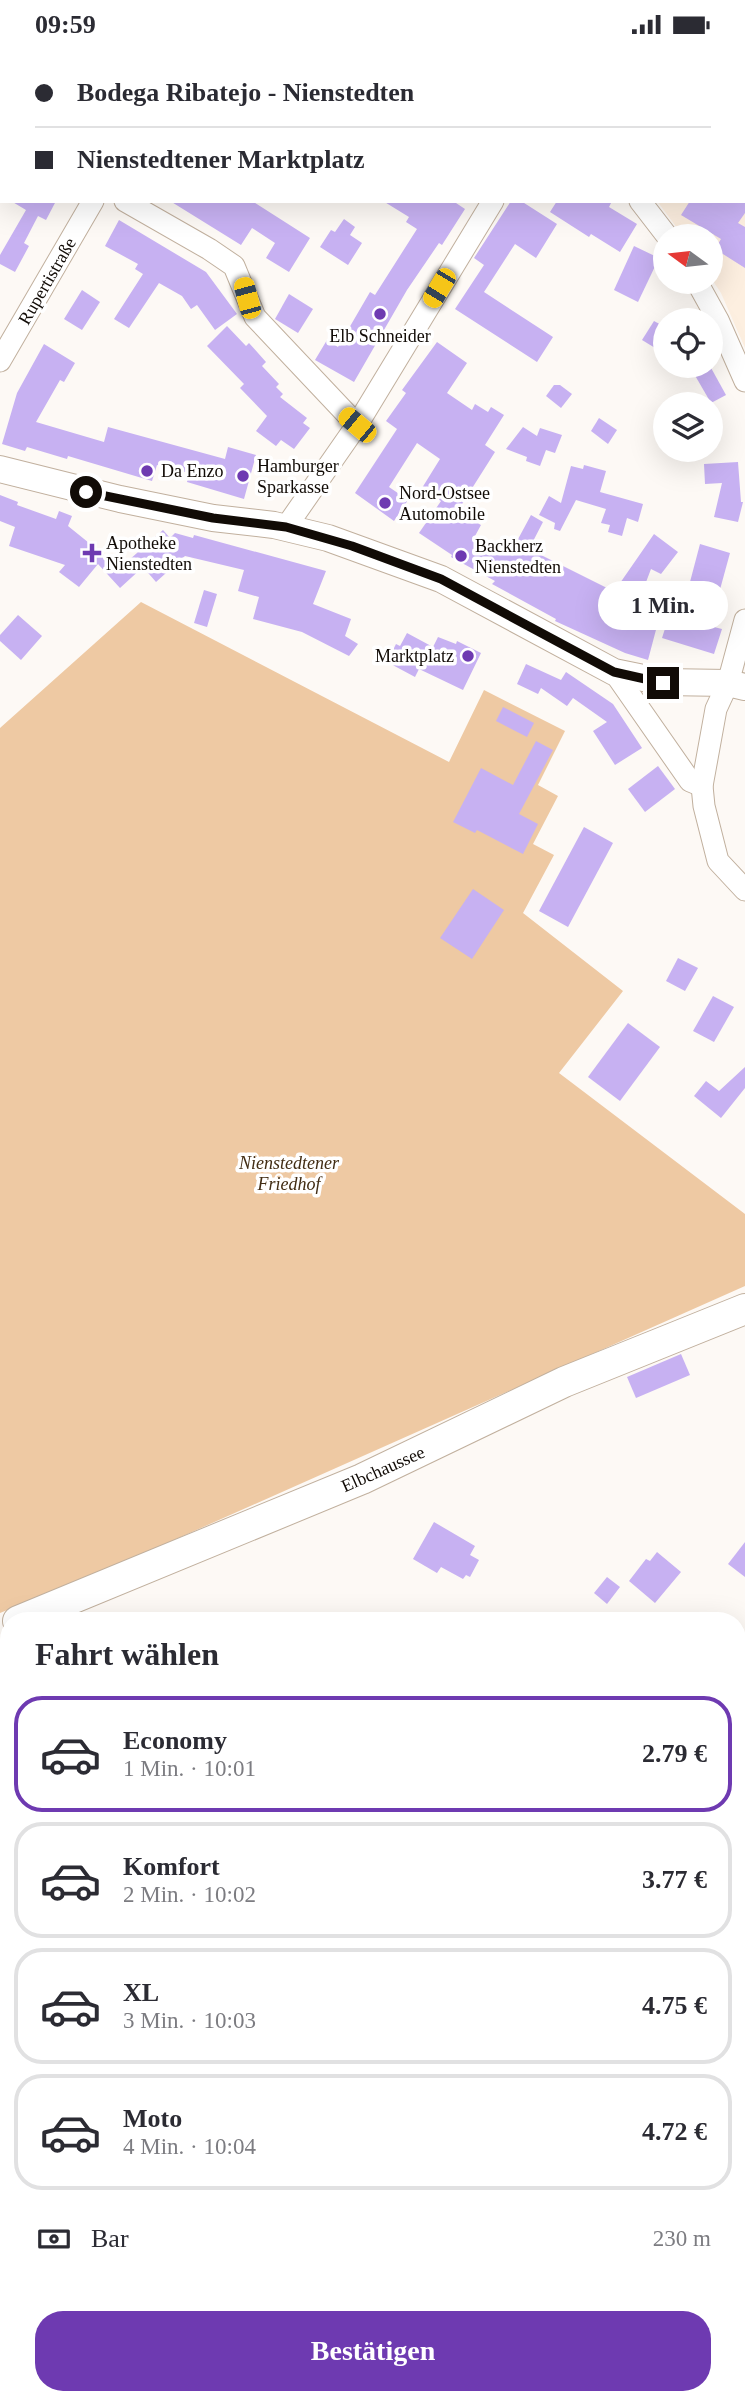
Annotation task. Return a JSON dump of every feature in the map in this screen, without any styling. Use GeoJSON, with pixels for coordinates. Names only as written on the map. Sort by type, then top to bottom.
{"type":"FeatureCollection","features":[{"type":"Feature","properties":{"kind":"main road","name":"Elbchaussee"},"geometry":{"type":"LineString","coordinates":[[40,1612],[350,1484],[564,1382],[745,1309]]}},
{"type":"Feature","properties":{"kind":"street","name":"Rupertistraße"},"geometry":{"type":"LineString","coordinates":[[0,361],[92,203]]}},
{"type":"Feature","properties":{"kind":"street"},"geometry":{"type":"LineString","coordinates":[[128,203],[234,266],[255,317],[357,425]]}},
{"type":"Feature","properties":{"kind":"street"},"geometry":{"type":"LineString","coordinates":[[286,527],[357,425],[492,203]]}},
{"type":"Feature","properties":{"kind":"street"},"geometry":{"type":"LineString","coordinates":[[642,203],[658,224]]}},
{"type":"Feature","properties":{"kind":"street"},"geometry":{"type":"LineString","coordinates":[[704,294],[745,381]]}},
{"type":"Feature","properties":{"kind":"street"},"geometry":{"type":"LineString","coordinates":[[0,469],[120,499],[213,518],[286,527],[352,546],[441,579],[614,672],[663,683],[736,685]]}},
{"type":"Feature","properties":{"kind":"street"},"geometry":{"type":"LineString","coordinates":[[745,620],[736,685],[716,709],[702,786],[704,806],[718,861],[745,890]]}},
{"type":"Feature","properties":{"kind":"street"},"geometry":{"type":"LineString","coordinates":[[614,672],[690,781],[702,786]]}},
{"type":"Feature","properties":{"kind":"shaded area"},"geometry":{"type":"Polygon","coordinates":[[[658,203],[745,203],[745,348],[721,294],[723,224],[674,224],[658,203]]]}},
{"type":"Feature","properties":{"kind":"green space","name":"Nienstedtener Friedhof"},"geometry":{"type":"Polygon","coordinates":[[[141,602],[449,762],[484,690],[565,731],[538,785],[558,796],[533,844],[554,855],[523,913],[623,991],[559,1073],[745,1214],[745,1286],[129,1560],[0,1612],[0,728],[141,602]]]}},
{"type":"Feature","properties":{"kind":"building"},"geometry":{"type":"Polygon","coordinates":[[[14,203],[55,203],[46,220],[38,216],[24,243],[29,246],[15,272],[0,264],[0,255],[26,210],[14,203]]]}},
{"type":"Feature","properties":{"kind":"building"},"geometry":{"type":"Polygon","coordinates":[[[173,203],[255,203],[310,238],[289,272],[266,258],[275,243],[252,228],[241,245],[173,203]]]}},
{"type":"Feature","properties":{"kind":"building"},"geometry":{"type":"Polygon","coordinates":[[[386,203],[456,203],[465,209],[442,245],[439,243],[407,290],[354,382],[315,360],[327,340],[338,347],[370,292],[375,295],[417,229],[406,222],[409,217],[386,203]]]}},
{"type":"Feature","properties":{"kind":"building"},"geometry":{"type":"Polygon","coordinates":[[[510,203],[524,203],[557,224],[536,258],[515,244],[484,292],[553,337],[537,362],[455,309],[484,265],[474,258],[510,203]]]}},
{"type":"Feature","properties":{"kind":"building"},"geometry":{"type":"Polygon","coordinates":[[[556,203],[611,203],[609,207],[637,224],[620,252],[591,234],[589,237],[550,212],[556,203]]]}},
{"type":"Feature","properties":{"kind":"building"},"geometry":{"type":"Polygon","coordinates":[[[689,203],[745,203],[745,213],[738,223],[745,227],[745,268],[723,254],[723,224],[696,224],[681,215],[689,203]]]}},
{"type":"Feature","properties":{"kind":"building"},"geometry":{"type":"Polygon","coordinates":[[[344,219],[355,227],[350,235],[362,243],[348,265],[320,247],[331,230],[335,232],[344,219]]]}},
{"type":"Feature","properties":{"kind":"building"},"geometry":{"type":"Polygon","coordinates":[[[119,220],[206,272],[237,314],[215,330],[197,305],[191,309],[182,296],[159,283],[129,328],[114,319],[143,274],[135,269],[138,264],[105,246],[119,220]]]}},
{"type":"Feature","properties":{"kind":"building"},"geometry":{"type":"Polygon","coordinates":[[[634,246],[653,255],[653,271],[638,302],[614,290],[634,246]]]}},
{"type":"Feature","properties":{"kind":"building"},"geometry":{"type":"Polygon","coordinates":[[[82,290],[100,302],[82,330],[64,319],[82,290]]]}},
{"type":"Feature","properties":{"kind":"building"},"geometry":{"type":"Polygon","coordinates":[[[289,294],[313,309],[298,333],[275,319],[289,294]]]}},
{"type":"Feature","properties":{"kind":"building"},"geometry":{"type":"Polygon","coordinates":[[[653,323],[653,347],[642,340],[653,323]]]}},
{"type":"Feature","properties":{"kind":"building"},"geometry":{"type":"Polygon","coordinates":[[[227,326],[246,346],[249,343],[266,362],[262,366],[279,384],[276,387],[283,394],[280,397],[307,418],[303,423],[310,428],[294,449],[281,440],[276,446],[256,431],[267,416],[240,388],[244,384],[207,346],[227,326]]]}},
{"type":"Feature","properties":{"kind":"building"},"geometry":{"type":"Polygon","coordinates":[[[437,342],[467,363],[447,393],[472,410],[475,404],[488,412],[491,407],[504,415],[485,445],[495,452],[457,512],[481,525],[475,536],[510,554],[531,515],[543,522],[529,549],[607,588],[600,612],[654,534],[678,552],[661,574],[651,569],[632,619],[657,626],[648,660],[625,653],[555,621],[556,619],[492,584],[495,581],[451,557],[452,555],[419,533],[441,501],[422,488],[440,459],[417,443],[389,487],[408,500],[394,521],[355,493],[397,429],[386,421],[406,393],[402,390],[437,342]]]}},
{"type":"Feature","properties":{"kind":"building"},"geometry":{"type":"Polygon","coordinates":[[[44,344],[75,363],[64,382],[60,380],[36,422],[104,442],[108,427],[225,459],[228,447],[256,455],[244,499],[187,482],[189,473],[157,465],[152,481],[68,456],[67,459],[27,447],[25,451],[2,444],[17,393],[44,344]]]}},
{"type":"Feature","properties":{"kind":"building"},"geometry":{"type":"Polygon","coordinates":[[[696,378],[717,378],[726,395],[723,397],[723,392],[705,392],[696,378]]]}},
{"type":"Feature","properties":{"kind":"building"},"geometry":{"type":"Polygon","coordinates":[[[554,385],[560,385],[572,394],[561,408],[546,396],[554,385]]]}},
{"type":"Feature","properties":{"kind":"building"},"geometry":{"type":"Polygon","coordinates":[[[599,418],[617,430],[608,444],[591,431],[599,418]]]}},
{"type":"Feature","properties":{"kind":"building"},"geometry":{"type":"Polygon","coordinates":[[[523,427],[537,436],[540,428],[562,435],[555,453],[546,450],[540,466],[526,461],[527,457],[506,449],[523,427]]]}},
{"type":"Feature","properties":{"kind":"building"},"geometry":{"type":"Polygon","coordinates":[[[738,462],[743,502],[738,522],[714,517],[722,483],[705,484],[704,464],[738,462]]]}},
{"type":"Feature","properties":{"kind":"building"},"geometry":{"type":"Polygon","coordinates":[[[584,465],[606,471],[600,492],[643,504],[638,522],[627,518],[622,536],[608,532],[610,525],[601,523],[606,509],[576,500],[560,531],[554,529],[555,523],[539,515],[549,496],[561,503],[571,466],[583,469],[584,465]]]}},
{"type":"Feature","properties":{"kind":"building"},"geometry":{"type":"Polygon","coordinates":[[[0,495],[18,502],[17,505],[56,519],[59,511],[72,516],[68,526],[120,568],[163,530],[170,538],[175,533],[193,538],[194,535],[326,571],[313,604],[351,619],[345,636],[358,644],[349,656],[302,632],[253,619],[259,597],[238,591],[244,570],[185,556],[156,582],[143,567],[120,588],[98,564],[79,587],[59,572],[65,565],[9,546],[15,527],[0,521],[0,495]]]}},
{"type":"Feature","properties":{"kind":"building"},"geometry":{"type":"Polygon","coordinates":[[[700,544],[730,553],[710,626],[722,629],[714,654],[662,638],[670,613],[681,616],[700,544]]]}},
{"type":"Feature","properties":{"kind":"building"},"geometry":{"type":"Polygon","coordinates":[[[204,590],[217,594],[207,627],[194,623],[204,590]]]}},
{"type":"Feature","properties":{"kind":"building"},"geometry":{"type":"Polygon","coordinates":[[[18,615],[42,636],[21,660],[0,641],[0,635],[18,615]]]}},
{"type":"Feature","properties":{"kind":"building"},"geometry":{"type":"Polygon","coordinates":[[[407,633],[433,647],[438,637],[456,644],[457,641],[481,653],[463,690],[419,669],[415,677],[387,662],[396,644],[400,646],[407,633]]]}},
{"type":"Feature","properties":{"kind":"building"},"geometry":{"type":"Polygon","coordinates":[[[526,664],[561,680],[566,672],[613,704],[642,748],[615,765],[593,731],[607,722],[573,698],[567,706],[541,688],[538,694],[517,684],[526,664]]]}},
{"type":"Feature","properties":{"kind":"building"},"geometry":{"type":"Polygon","coordinates":[[[503,707],[534,723],[527,737],[496,721],[503,707]]]}},
{"type":"Feature","properties":{"kind":"building"},"geometry":{"type":"Polygon","coordinates":[[[536,741],[553,750],[519,814],[538,824],[523,854],[477,830],[475,833],[453,822],[481,768],[513,785],[536,741]]]}},
{"type":"Feature","properties":{"kind":"building"},"geometry":{"type":"Polygon","coordinates":[[[658,766],[675,789],[645,812],[628,789],[658,766]]]}},
{"type":"Feature","properties":{"kind":"building"},"geometry":{"type":"Polygon","coordinates":[[[584,827],[613,843],[568,927],[539,911],[584,827]]]}},
{"type":"Feature","properties":{"kind":"building"},"geometry":{"type":"Polygon","coordinates":[[[473,889],[504,910],[472,959],[440,938],[473,889]]]}},
{"type":"Feature","properties":{"kind":"building"},"geometry":{"type":"Polygon","coordinates":[[[678,958],[698,968],[685,991],[666,981],[678,958]]]}},
{"type":"Feature","properties":{"kind":"building"},"geometry":{"type":"Polygon","coordinates":[[[713,996],[734,1007],[714,1042],[693,1031],[713,996]]]}},
{"type":"Feature","properties":{"kind":"building"},"geometry":{"type":"Polygon","coordinates":[[[628,1023],[660,1047],[620,1101],[588,1077],[628,1023]]]}},
{"type":"Feature","properties":{"kind":"building"},"geometry":{"type":"Polygon","coordinates":[[[745,1067],[745,1088],[721,1118],[694,1096],[706,1081],[719,1091],[745,1067]]]}},
{"type":"Feature","properties":{"kind":"building"},"geometry":{"type":"Polygon","coordinates":[[[681,1354],[690,1375],[636,1398],[627,1377],[681,1354]]]}},
{"type":"Feature","properties":{"kind":"building"},"geometry":{"type":"Polygon","coordinates":[[[434,1522],[475,1546],[470,1555],[479,1560],[470,1577],[466,1575],[463,1579],[441,1567],[437,1573],[413,1559],[434,1522]]]}},
{"type":"Feature","properties":{"kind":"building"},"geometry":{"type":"Polygon","coordinates":[[[745,1542],[745,1577],[728,1564],[745,1542]]]}},
{"type":"Feature","properties":{"kind":"building"},"geometry":{"type":"Polygon","coordinates":[[[657,1552],[681,1572],[655,1603],[629,1581],[646,1559],[650,1561],[657,1552]]]}},
{"type":"Feature","properties":{"kind":"building"},"geometry":{"type":"Polygon","coordinates":[[[607,1577],[620,1587],[607,1604],[594,1593],[607,1577]]]}},
{"type":"Feature","properties":{"kind":"place","name":"Elb Schneider"},"geometry":{"type":"Point","coordinates":[380,314]}},
{"type":"Feature","properties":{"kind":"place","name":"Da Enzo"},"geometry":{"type":"Point","coordinates":[147,471]}},
{"type":"Feature","properties":{"kind":"place","name":"Hamburger Sparkasse"},"geometry":{"type":"Point","coordinates":[243,476]}},
{"type":"Feature","properties":{"kind":"place","name":"Nord-Ostsee Automobile"},"geometry":{"type":"Point","coordinates":[385,503]}},
{"type":"Feature","properties":{"kind":"place","name":"Apotheke Nienstedten"},"geometry":{"type":"Point","coordinates":[92,553]}},
{"type":"Feature","properties":{"kind":"place","name":"Backherz Nienstedten"},"geometry":{"type":"Point","coordinates":[461,556]}},
{"type":"Feature","properties":{"kind":"place","name":"Marktplatz"},"geometry":{"type":"Point","coordinates":[468,656]}},
{"type":"Feature","properties":{"kind":"route"},"geometry":{"type":"LineString","coordinates":[[86,492],[213,518],[286,527],[352,546],[441,579],[614,672],[663,683]]}}]}
